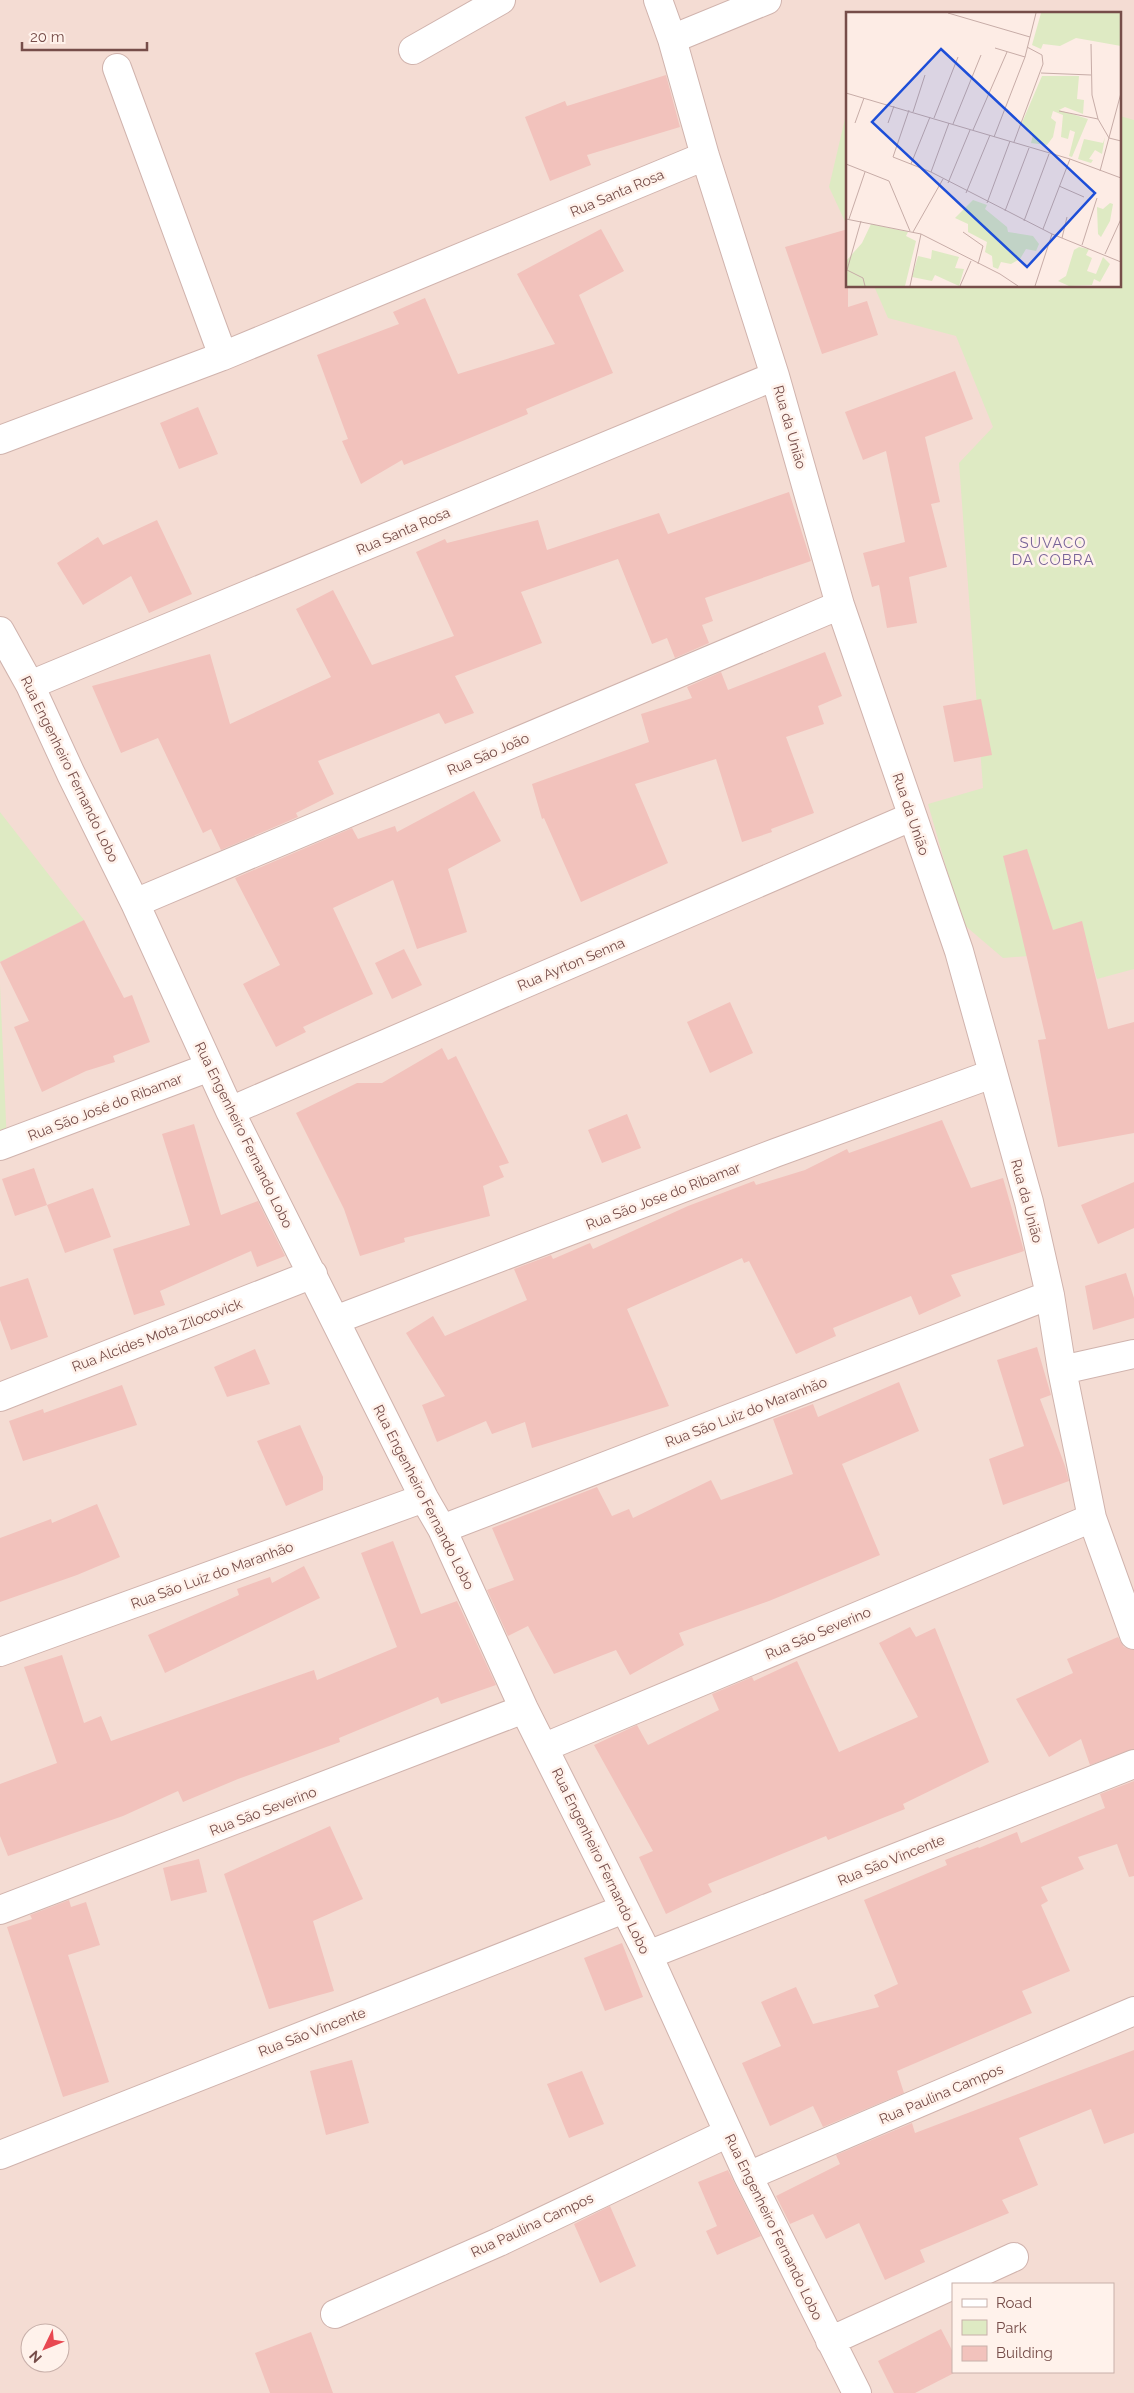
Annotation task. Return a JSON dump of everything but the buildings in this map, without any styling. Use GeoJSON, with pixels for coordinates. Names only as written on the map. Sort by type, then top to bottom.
{"type":"FeatureCollection","features":[{"type":"Feature","properties":{"kind":"street"},"geometry":{"type":"LineString","coordinates":[[413,50],[501,0]]}},
{"type":"Feature","properties":{"kind":"street","name":"Rua da União"},"geometry":{"type":"LineString","coordinates":[[658,0],[672,39],[705,156],[775,376],[840,605],[911,817],[959,950],[1029,1202],[1050,1295],[1062,1370],[1092,1518],[1134,1635]]}},
{"type":"Feature","properties":{"kind":"street"},"geometry":{"type":"LineString","coordinates":[[672,39],[767,0]]}},
{"type":"Feature","properties":{"kind":"street"},"geometry":{"type":"LineString","coordinates":[[117,68],[223,356]]}},
{"type":"Feature","properties":{"kind":"street","name":"Rua Santa Rosa"},"geometry":{"type":"LineString","coordinates":[[0,440],[223,356],[705,156]]}},
{"type":"Feature","properties":{"kind":"street","name":"Rua Santa Rosa"},"geometry":{"type":"LineString","coordinates":[[30,685],[775,376]]}},
{"type":"Feature","properties":{"kind":"street","name":"Rua São João"},"geometry":{"type":"LineString","coordinates":[[136,903],[840,605]]}},
{"type":"Feature","properties":{"kind":"street","name":"Rua Engenheiro Fernando Lobo"},"geometry":{"type":"LineString","coordinates":[[0,631],[30,685],[71,774],[136,903],[230,1111],[424,1498],[442,1529],[524,1709],[545,1747],[648,1955],[748,2176],[857,2393]]}},
{"type":"Feature","properties":{"kind":"street","name":"Rua Ayrton Senna"},"geometry":{"type":"LineString","coordinates":[[230,1111],[911,817]]}},
{"type":"Feature","properties":{"kind":"street","name":"Rua São José do Ribamar"},"geometry":{"type":"LineString","coordinates":[[0,1146],[210,1067]]}},
{"type":"Feature","properties":{"kind":"street","name":"Rua São Jose do Ribamar"},"geometry":{"type":"LineString","coordinates":[[335,1320],[992,1074]]}},
{"type":"Feature","properties":{"kind":"street","name":"Rua Alcídes Mota Zilocovick"},"geometry":{"type":"LineString","coordinates":[[0,1397],[313,1274]]}},
{"type":"Feature","properties":{"kind":"street","name":"Rua São Luiz do Maranhão"},"geometry":{"type":"LineString","coordinates":[[442,1529],[1050,1295]]}},
{"type":"Feature","properties":{"kind":"street"},"geometry":{"type":"LineString","coordinates":[[1062,1370],[1134,1354]]}},
{"type":"Feature","properties":{"kind":"street","name":"Rua São Luiz do Maranhão"},"geometry":{"type":"LineString","coordinates":[[0,1652],[424,1498]]}},
{"type":"Feature","properties":{"kind":"street","name":"Rua São Severino"},"geometry":{"type":"LineString","coordinates":[[545,1747],[1092,1518]]}},
{"type":"Feature","properties":{"kind":"street","name":"Rua São Severino"},"geometry":{"type":"LineString","coordinates":[[0,1910],[524,1709]]}},
{"type":"Feature","properties":{"kind":"street","name":"Rua São Vincente"},"geometry":{"type":"LineString","coordinates":[[648,1955],[1134,1764]]}},
{"type":"Feature","properties":{"kind":"street","name":"Rua São Vincente"},"geometry":{"type":"LineString","coordinates":[[0,2155],[624,1909]]}},
{"type":"Feature","properties":{"kind":"street","name":"Rua Paulina Campos"},"geometry":{"type":"LineString","coordinates":[[748,2176],[1134,2011]]}},
{"type":"Feature","properties":{"kind":"street","name":"Rua Paulina Campos"},"geometry":{"type":"LineString","coordinates":[[335,2314],[499,2242],[728,2133]]}},
{"type":"Feature","properties":{"kind":"street"},"geometry":{"type":"LineString","coordinates":[[958,2283],[1014,2257]]}},
{"type":"Feature","properties":{"kind":"street"},"geometry":{"type":"LineString","coordinates":[[830,2341],[952,2286]]}},
{"type":"Feature","properties":{"kind":"shaded area"},"geometry":{"type":"Polygon","coordinates":[[[0,0],[1134,0],[1134,2393],[0,2393],[0,0]]]}},
{"type":"Feature","properties":{"kind":"green space"},"geometry":{"type":"Polygon","coordinates":[[[846,115],[846,224],[829,187],[846,115]]]}},
{"type":"Feature","properties":{"kind":"green space"},"geometry":{"type":"Polygon","coordinates":[[[1122,117],[1134,120],[1134,969],[1097,979],[1089,951],[1003,958],[962,923],[928,804],[983,788],[959,463],[993,427],[956,336],[888,318],[875,288],[1122,288],[1122,117]]]}},
{"type":"Feature","properties":{"kind":"green space"},"geometry":{"type":"Polygon","coordinates":[[[0,812],[84,920],[0,962],[0,812]]]}},
{"type":"Feature","properties":{"kind":"green space"},"geometry":{"type":"Polygon","coordinates":[[[0,984],[7,1144],[0,1146],[0,984]]]}},
{"type":"Feature","properties":{"kind":"district","name":"SUVACO DA COBRA"},"geometry":{"type":"Point","coordinates":[1053,552]}}]}
